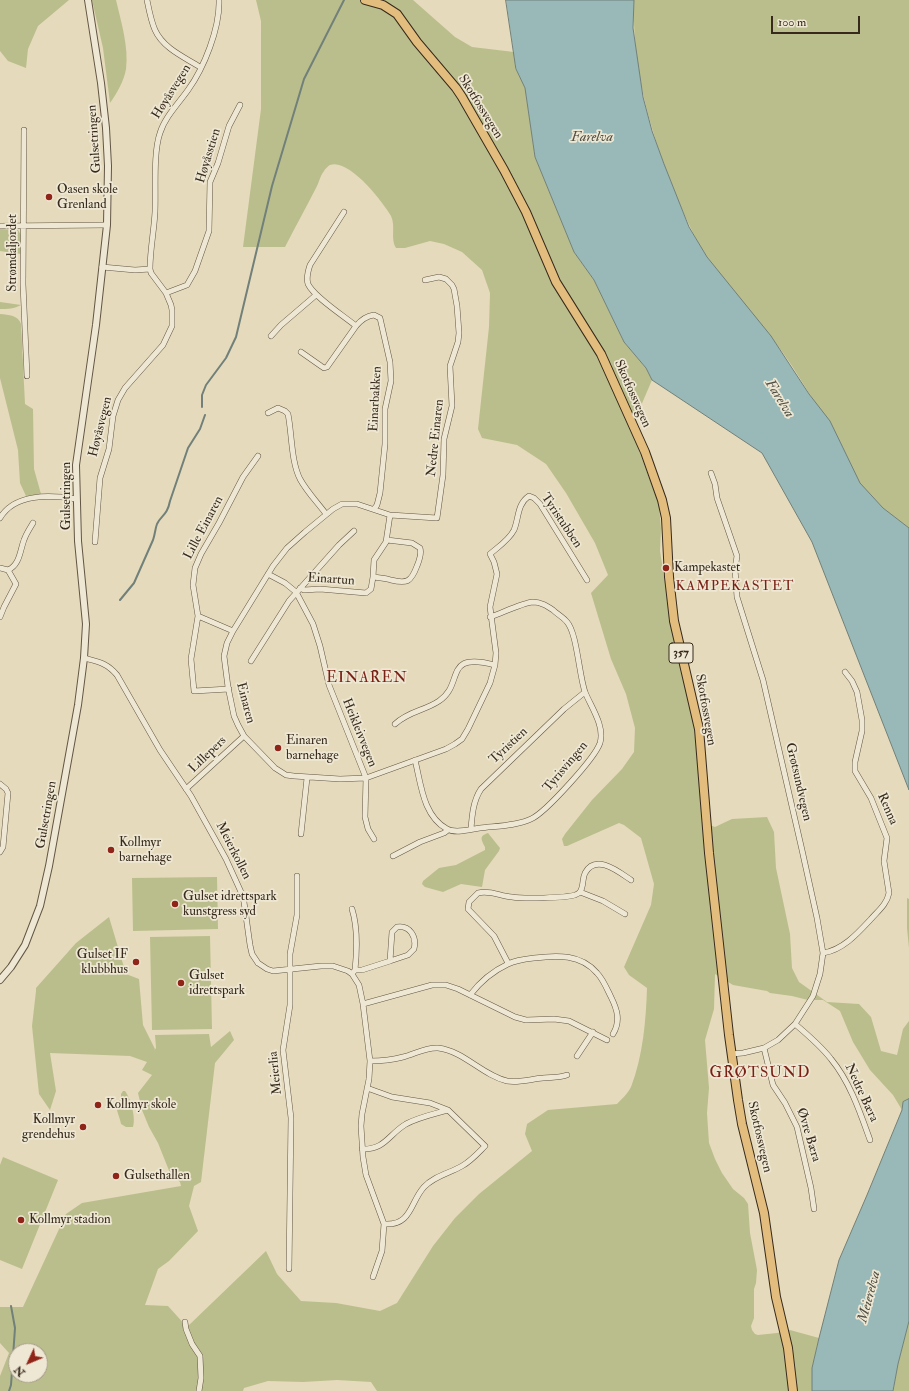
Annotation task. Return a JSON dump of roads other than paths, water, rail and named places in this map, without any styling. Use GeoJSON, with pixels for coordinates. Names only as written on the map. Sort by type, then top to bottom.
{"type":"FeatureCollection","features":[{"type":"Feature","properties":{"kind":"main road","name":"Skotfossvegen"},"geometry":{"type":"LineString","coordinates":[[364,0],[382,5],[397,14],[417,42],[456,88],[466,103],[526,212],[556,282],[601,354],[645,452],[659,489],[666,518],[669,577],[674,621],[698,729],[710,861],[731,1054],[742,1124],[765,1219],[776,1297],[788,1348],[793,1391]]}},
{"type":"Feature","properties":{"kind":"street","name":"Gulsetringen"},"geometry":{"type":"LineString","coordinates":[[0,980],[25,945],[40,906],[50,866],[80,692],[84,658],[86,624],[78,547],[76,465],[96,325],[107,225],[108,166],[106,128],[101,83],[88,0]]}},
{"type":"Feature","properties":{"kind":"street"},"geometry":{"type":"LineString","coordinates":[[147,0],[154,29],[160,40],[200,67]]}},
{"type":"Feature","properties":{"kind":"street","name":"Høyåsvegen"},"geometry":{"type":"LineString","coordinates":[[95,542],[100,478],[109,449],[116,408],[121,394],[163,345],[170,333],[173,319],[172,310],[166,293],[151,273],[150,269],[155,213],[156,160],[159,136],[166,121],[190,87],[214,36],[219,11],[219,0]]}},
{"type":"Feature","properties":{"kind":"street","name":"Høyåsstien"},"geometry":{"type":"LineString","coordinates":[[166,293],[188,285],[193,276],[209,230],[210,182],[220,158],[229,126],[240,105]]}},
{"type":"Feature","properties":{"kind":"street","name":"Strømdaljordet"},"geometry":{"type":"LineString","coordinates":[[24,130],[24,298],[26,376]]}},
{"type":"Feature","properties":{"kind":"street"},"geometry":{"type":"LineString","coordinates":[[344,212],[309,268],[308,284],[316,295],[356,326]]}},
{"type":"Feature","properties":{"kind":"street"},"geometry":{"type":"LineString","coordinates":[[0,226],[107,225]]}},
{"type":"Feature","properties":{"kind":"street"},"geometry":{"type":"LineString","coordinates":[[102,267],[135,270],[150,269]]}},
{"type":"Feature","properties":{"kind":"street","name":"Nedre Einaren"},"geometry":{"type":"LineString","coordinates":[[425,280],[436,277],[443,278],[450,282],[454,289],[459,337],[450,366],[452,406],[444,439],[443,475],[437,518]]}},
{"type":"Feature","properties":{"kind":"street"},"geometry":{"type":"LineString","coordinates":[[271,336],[281,325],[316,295]]}},
{"type":"Feature","properties":{"kind":"street","name":"Einarbakken"},"geometry":{"type":"LineString","coordinates":[[301,352],[324,368],[327,367],[356,326],[371,315],[376,315],[380,318],[391,370],[391,381],[385,409],[385,444],[379,500],[374,509]]}},
{"type":"Feature","properties":{"kind":"street"},"geometry":{"type":"LineString","coordinates":[[268,413],[281,408],[288,414],[299,478],[326,514]]}},
{"type":"Feature","properties":{"kind":"street","name":"Lille Einaren"},"geometry":{"type":"LineString","coordinates":[[229,688],[194,691],[191,659],[198,616],[193,585],[195,568],[243,477],[258,456]]}},
{"type":"Feature","properties":{"kind":"street","name":"Grøtsundvegen"},"geometry":{"type":"LineString","coordinates":[[711,473],[715,484],[717,498],[737,556],[735,569],[737,597],[763,680],[807,873],[823,953],[820,974],[813,996],[795,1024],[771,1045],[743,1053],[731,1054]]}},
{"type":"Feature","properties":{"kind":"street","name":"Tyristubben"},"geometry":{"type":"LineString","coordinates":[[490,617],[490,607],[497,574],[490,554],[508,538],[514,529],[520,506],[526,498],[532,496],[540,504],[588,580]]}},
{"type":"Feature","properties":{"kind":"street"},"geometry":{"type":"LineString","coordinates":[[0,518],[6,509],[22,500],[60,497],[76,499]]}},
{"type":"Feature","properties":{"kind":"street","name":"Einaren"},"geometry":{"type":"LineString","coordinates":[[366,778],[307,778],[286,775],[275,768],[244,736],[234,716],[224,656],[227,643],[277,560],[287,548],[326,514],[338,506],[346,503],[357,504],[390,515],[437,518]]}},
{"type":"Feature","properties":{"kind":"street","name":"Einartun"},"geometry":{"type":"LineString","coordinates":[[298,590],[320,589],[366,593],[371,589],[374,560],[383,549],[387,540],[390,515]]}},
{"type":"Feature","properties":{"kind":"street"},"geometry":{"type":"LineString","coordinates":[[8,570],[11,569],[18,558],[25,537],[33,522]]}},
{"type":"Feature","properties":{"kind":"street"},"geometry":{"type":"LineString","coordinates":[[251,661],[289,601],[339,545],[354,531]]}},
{"type":"Feature","properties":{"kind":"street","name":"Einartun"},"geometry":{"type":"LineString","coordinates":[[373,577],[399,583],[406,582],[411,578],[419,561],[421,551],[416,544],[387,540]]}},
{"type":"Feature","properties":{"kind":"street"},"geometry":{"type":"LineString","coordinates":[[0,568],[8,570],[16,584],[0,617]]}},
{"type":"Feature","properties":{"kind":"street"},"geometry":{"type":"LineString","coordinates":[[268,574],[298,590]]}},
{"type":"Feature","properties":{"kind":"street","name":"Heikleivvegen"},"geometry":{"type":"LineString","coordinates":[[298,590],[313,624],[320,646],[329,686],[366,778],[365,817],[368,829],[374,838]]}},
{"type":"Feature","properties":{"kind":"street","name":"Tyrisvingen"},"geometry":{"type":"LineString","coordinates":[[448,830],[454,831],[520,823],[535,817],[556,797],[591,758],[599,745],[601,733],[597,718],[585,692],[580,676],[572,631],[568,624],[550,608],[536,602],[528,603],[490,617]]}},
{"type":"Feature","properties":{"kind":"street"},"geometry":{"type":"LineString","coordinates":[[198,616],[233,631]]}},
{"type":"Feature","properties":{"kind":"street"},"geometry":{"type":"LineString","coordinates":[[366,778],[451,747],[462,739],[490,683],[495,665],[496,653],[490,617]]}},
{"type":"Feature","properties":{"kind":"street","name":"Meierkollen"},"geometry":{"type":"LineString","coordinates":[[84,658],[104,663],[117,675],[160,750],[186,789],[222,852],[241,892],[247,916],[250,945],[258,963],[273,971],[327,966],[338,967],[353,972]]}},
{"type":"Feature","properties":{"kind":"street"},"geometry":{"type":"LineString","coordinates":[[394,724],[407,715],[436,703],[443,698],[458,668],[464,664],[478,662],[495,665]]}},
{"type":"Feature","properties":{"kind":"street","name":"Renna"},"geometry":{"type":"LineString","coordinates":[[823,953],[838,948],[856,935],[882,907],[888,898],[889,893],[884,861],[887,838],[871,798],[855,771],[855,762],[862,731],[862,720],[857,692],[852,681],[845,672]]}},
{"type":"Feature","properties":{"kind":"street","name":"Tyristien"},"geometry":{"type":"LineString","coordinates":[[471,829],[474,803],[481,789],[564,709],[585,692]]}},
{"type":"Feature","properties":{"kind":"street","name":"Lillepers"},"geometry":{"type":"LineString","coordinates":[[186,789],[244,736]]}},
{"type":"Feature","properties":{"kind":"street"},"geometry":{"type":"LineString","coordinates":[[394,856],[420,842],[448,830],[435,819],[428,810],[415,760]]}},
{"type":"Feature","properties":{"kind":"street"},"geometry":{"type":"LineString","coordinates":[[301,834],[307,778]]}},
{"type":"Feature","properties":{"kind":"street"},"geometry":{"type":"LineString","coordinates":[[0,784],[8,793],[3,847],[0,852]]}},
{"type":"Feature","properties":{"kind":"street"},"geometry":{"type":"LineString","coordinates":[[508,964],[494,936],[468,909],[469,902],[473,896],[478,893],[486,892],[507,897],[520,898],[576,895],[580,892],[583,885],[585,873],[592,866],[601,864],[606,865],[632,880]]}},
{"type":"Feature","properties":{"kind":"street","name":"Meierlia"},"geometry":{"type":"LineString","coordinates":[[289,1269],[291,1118],[283,1056],[290,1005],[291,944],[297,915],[297,876]]}},
{"type":"Feature","properties":{"kind":"street"},"geometry":{"type":"LineString","coordinates":[[580,892],[603,901],[625,914]]}},
{"type":"Feature","properties":{"kind":"street"},"geometry":{"type":"LineString","coordinates":[[352,909],[356,946],[353,972],[359,985],[363,1004],[370,1061],[362,1114],[362,1149],[366,1175],[384,1224],[382,1251],[373,1277]]}},
{"type":"Feature","properties":{"kind":"street"},"geometry":{"type":"LineString","coordinates":[[353,972],[362,970],[390,961],[408,955],[414,949],[414,938],[411,931],[406,927],[397,927],[392,932],[390,961]]}},
{"type":"Feature","properties":{"kind":"street"},"geometry":{"type":"LineString","coordinates":[[470,995],[490,975],[508,964],[521,960],[563,956],[576,959],[588,965],[601,979],[615,1007],[618,1023],[614,1034]]}},
{"type":"Feature","properties":{"kind":"street"},"geometry":{"type":"LineString","coordinates":[[363,1004],[438,984],[453,987],[515,1017],[526,1020],[563,1019],[607,1040]]}},
{"type":"Feature","properties":{"kind":"street","name":"Nedre Bæra"},"geometry":{"type":"LineString","coordinates":[[795,1024],[822,1049],[840,1072],[854,1098],[870,1140]]}},
{"type":"Feature","properties":{"kind":"street"},"geometry":{"type":"LineString","coordinates":[[577,1056],[593,1032]]}},
{"type":"Feature","properties":{"kind":"street"},"geometry":{"type":"LineString","coordinates":[[370,1061],[397,1059],[428,1049],[439,1048],[452,1052],[488,1073],[506,1081],[517,1082],[567,1075]]}},
{"type":"Feature","properties":{"kind":"street","name":"Øvre Bæra"},"geometry":{"type":"LineString","coordinates":[[764,1048],[773,1086],[785,1103],[797,1127],[807,1168],[814,1209]]}},
{"type":"Feature","properties":{"kind":"street"},"geometry":{"type":"LineString","coordinates":[[367,1088],[392,1097],[430,1103],[448,1110],[485,1146],[469,1162],[426,1185],[419,1194],[411,1210],[404,1218],[393,1224],[384,1224]]}},
{"type":"Feature","properties":{"kind":"street"},"geometry":{"type":"LineString","coordinates":[[362,1149],[373,1149],[378,1147],[403,1126],[415,1119],[448,1110]]}},
{"type":"Feature","properties":{"kind":"street"},"geometry":{"type":"LineString","coordinates":[[185,1322],[186,1330],[192,1344],[200,1356],[201,1378],[199,1391]]}},
{"type":"Feature","properties":{"kind":"water","name":"Farelva"},"geometry":{"type":"Polygon","coordinates":[[[506,0],[634,0],[633,28],[643,97],[652,131],[689,227],[707,257],[771,336],[809,394],[830,421],[860,483],[883,508],[909,528],[909,790],[812,542],[762,453],[652,380],[646,368],[624,342],[594,280],[574,252],[535,157],[525,88],[516,69],[506,0]]]}},
{"type":"Feature","properties":{"kind":"water","name":"Meierelva"},"geometry":{"type":"Polygon","coordinates":[[[909,1099],[909,1321],[893,1391],[812,1391],[812,1368],[839,1260],[902,1110],[903,1102],[909,1099]]]}},
{"type":"Feature","properties":{"kind":"waterway"},"geometry":{"type":"LineString","coordinates":[[202,407],[202,395],[206,385],[226,358],[236,337],[272,186],[304,79],[344,0]]}},
{"type":"Feature","properties":{"kind":"waterway"},"geometry":{"type":"LineString","coordinates":[[120,600],[134,583],[153,540],[157,524],[167,510],[188,448],[200,429],[205,415]]}},
{"type":"Feature","properties":{"kind":"waterway"},"geometry":{"type":"LineString","coordinates":[[9,1391],[11,1385],[15,1328],[11,1306]]}},
{"type":"Feature","properties":{"kind":"place","name":"Oasen skole Grenland"},"geometry":{"type":"Point","coordinates":[49,197]}},
{"type":"Feature","properties":{"kind":"place","name":"Kampekastet"},"geometry":{"type":"Point","coordinates":[666,568]}},
{"type":"Feature","properties":{"kind":"place","name":"Einaren barnehage"},"geometry":{"type":"Point","coordinates":[278,748]}},
{"type":"Feature","properties":{"kind":"place","name":"Kollmyr barnehage"},"geometry":{"type":"Point","coordinates":[111,850]}},
{"type":"Feature","properties":{"kind":"place","name":"Gulset idrettspark kunstgress syd"},"geometry":{"type":"Point","coordinates":[175,904]}},
{"type":"Feature","properties":{"kind":"place","name":"Gulset IF klubbhus"},"geometry":{"type":"Point","coordinates":[136,962]}},
{"type":"Feature","properties":{"kind":"place","name":"Gulset idrettspark"},"geometry":{"type":"Point","coordinates":[181,983]}},
{"type":"Feature","properties":{"kind":"place","name":"Kollmyr skole"},"geometry":{"type":"Point","coordinates":[98,1105]}},
{"type":"Feature","properties":{"kind":"place","name":"Kollmyr grendehus"},"geometry":{"type":"Point","coordinates":[83,1127]}},
{"type":"Feature","properties":{"kind":"place","name":"Gulsethallen"},"geometry":{"type":"Point","coordinates":[116,1176]}},
{"type":"Feature","properties":{"kind":"place","name":"Kollmyr stadion"},"geometry":{"type":"Point","coordinates":[21,1220]}},
{"type":"Feature","properties":{"kind":"district","name":"KAMPEKASTET"},"geometry":{"type":"Point","coordinates":[735,587]}},
{"type":"Feature","properties":{"kind":"district","name":"EINAREN"},"geometry":{"type":"Point","coordinates":[367,679]}},
{"type":"Feature","properties":{"kind":"district","name":"GRØTSUND"},"geometry":{"type":"Point","coordinates":[760,1074]}}]}
